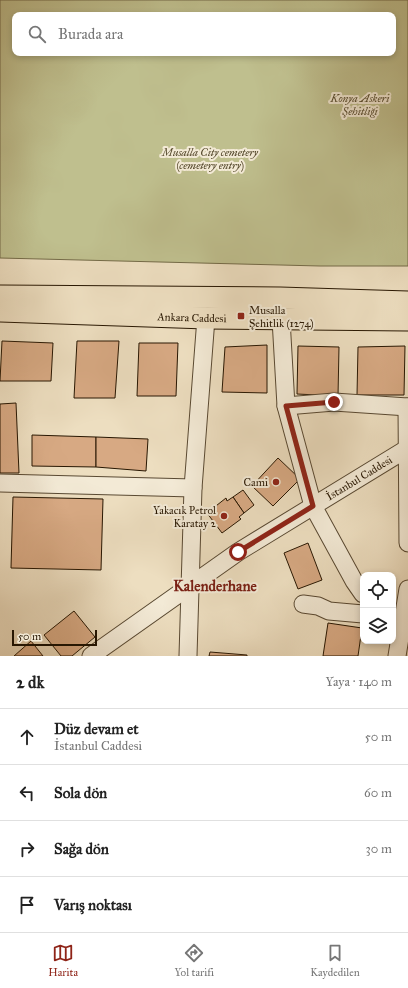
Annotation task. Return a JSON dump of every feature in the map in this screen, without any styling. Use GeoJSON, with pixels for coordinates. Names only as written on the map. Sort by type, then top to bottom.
{"type":"FeatureCollection","features":[{"type":"Feature","properties":{"kind":"main road","name":"Ankara Caddesi"},"geometry":{"type":"LineString","coordinates":[[0,296],[288,298],[408,302]]}},
{"type":"Feature","properties":{"kind":"main road","name":"Ankara Caddesi"},"geometry":{"type":"LineString","coordinates":[[0,311],[206,318],[408,320]]}},
{"type":"Feature","properties":{"kind":"street"},"geometry":{"type":"LineString","coordinates":[[188,656],[193,488],[206,318]]}},
{"type":"Feature","properties":{"kind":"street"},"geometry":{"type":"LineString","coordinates":[[281,319],[286,406],[313,506],[360,590]]}},
{"type":"Feature","properties":{"kind":"street"},"geometry":{"type":"LineString","coordinates":[[286,406],[334,402],[408,407],[408,544]]}},
{"type":"Feature","properties":{"kind":"street","name":"İstanbul Caddesi"},"geometry":{"type":"LineString","coordinates":[[90,656],[238,552],[408,448]]}},
{"type":"Feature","properties":{"kind":"street"},"geometry":{"type":"LineString","coordinates":[[0,483],[193,488]]}},
{"type":"Feature","properties":{"kind":"street"},"geometry":{"type":"LineString","coordinates":[[397,656],[398,623],[407,597]]}},
{"type":"Feature","properties":{"kind":"street"},"geometry":{"type":"LineString","coordinates":[[304,604],[318,606],[329,611],[360,614]]}},
{"type":"Feature","properties":{"kind":"green space","name":"Musalla City cemetery (cemetery entry)"},"geometry":{"type":"Polygon","coordinates":[[[0,0],[408,0],[408,266],[320,266],[0,258],[0,0]]]}},
{"type":"Feature","properties":{"kind":"building"},"geometry":{"type":"Polygon","coordinates":[[[2,341],[53,343],[51,381],[0,381],[2,341]]]}},
{"type":"Feature","properties":{"kind":"building"},"geometry":{"type":"Polygon","coordinates":[[[77,341],[119,341],[115,398],[74,398],[77,341]]]}},
{"type":"Feature","properties":{"kind":"building"},"geometry":{"type":"Polygon","coordinates":[[[139,343],[178,343],[176,396],[137,396],[139,343]]]}},
{"type":"Feature","properties":{"kind":"building"},"geometry":{"type":"Polygon","coordinates":[[[267,345],[267,393],[222,392],[225,347],[267,345]]]}},
{"type":"Feature","properties":{"kind":"building"},"geometry":{"type":"Polygon","coordinates":[[[298,346],[339,347],[338,396],[297,394],[298,346]]]}},
{"type":"Feature","properties":{"kind":"building"},"geometry":{"type":"Polygon","coordinates":[[[405,346],[404,395],[357,395],[358,347],[405,346]]]}},
{"type":"Feature","properties":{"kind":"building"},"geometry":{"type":"Polygon","coordinates":[[[16,403],[19,473],[0,473],[0,404],[16,403]]]}},
{"type":"Feature","properties":{"kind":"building"},"geometry":{"type":"Polygon","coordinates":[[[32,435],[96,437],[96,467],[32,466],[32,435]]]}},
{"type":"Feature","properties":{"kind":"building"},"geometry":{"type":"Polygon","coordinates":[[[96,437],[148,439],[146,471],[96,467],[96,437]]]}},
{"type":"Feature","properties":{"kind":"building","name":"Cami"},"geometry":{"type":"Polygon","coordinates":[[[278,458],[300,479],[273,506],[252,486],[278,458]]]}},
{"type":"Feature","properties":{"kind":"building"},"geometry":{"type":"Polygon","coordinates":[[[243,490],[254,505],[244,513],[233,497],[243,490]]]}},
{"type":"Feature","properties":{"kind":"building"},"geometry":{"type":"Polygon","coordinates":[[[13,497],[103,499],[101,570],[11,568],[13,497]]]}},
{"type":"Feature","properties":{"kind":"building"},"geometry":{"type":"Polygon","coordinates":[[[233,497],[244,513],[239,517],[241,519],[222,533],[207,513],[226,498],[227,501],[233,497]]]}},
{"type":"Feature","properties":{"kind":"building"},"geometry":{"type":"Polygon","coordinates":[[[308,543],[322,580],[298,589],[284,553],[308,543]]]}},
{"type":"Feature","properties":{"kind":"building"},"geometry":{"type":"Polygon","coordinates":[[[74,611],[95,637],[72,656],[61,656],[44,635],[74,611]]]}},
{"type":"Feature","properties":{"kind":"building"},"geometry":{"type":"Polygon","coordinates":[[[328,623],[360,628],[358,656],[323,656],[328,623]]]}},
{"type":"Feature","properties":{"kind":"building"},"geometry":{"type":"Polygon","coordinates":[[[31,641],[43,656],[14,656],[31,641]]]}},
{"type":"Feature","properties":{"kind":"building"},"geometry":{"type":"Polygon","coordinates":[[[210,652],[247,655],[247,656],[209,656],[210,652]]]}},
{"type":"Feature","properties":{"kind":"place","name":"Musalla Şehitlik (1274)"},"geometry":{"type":"Point","coordinates":[241,316]}},
{"type":"Feature","properties":{"kind":"place","name":"Cami"},"geometry":{"type":"Point","coordinates":[276,482]}},
{"type":"Feature","properties":{"kind":"place","name":"Yakacık Petrol Karatay 2"},"geometry":{"type":"Point","coordinates":[224,516]}},
{"type":"Feature","properties":{"kind":"district","name":"Kalenderhane"},"geometry":{"type":"Point","coordinates":[215,586]}},
{"type":"Feature","properties":{"kind":"route"},"geometry":{"type":"LineString","coordinates":[[238,552],[313,506],[286,406],[334,402]]}},
{"type":"Feature","properties":{"kind":"park label","name":"Konya Askeri Şehitliği"},"geometry":{"type":"Point","coordinates":[360,104]}}]}
